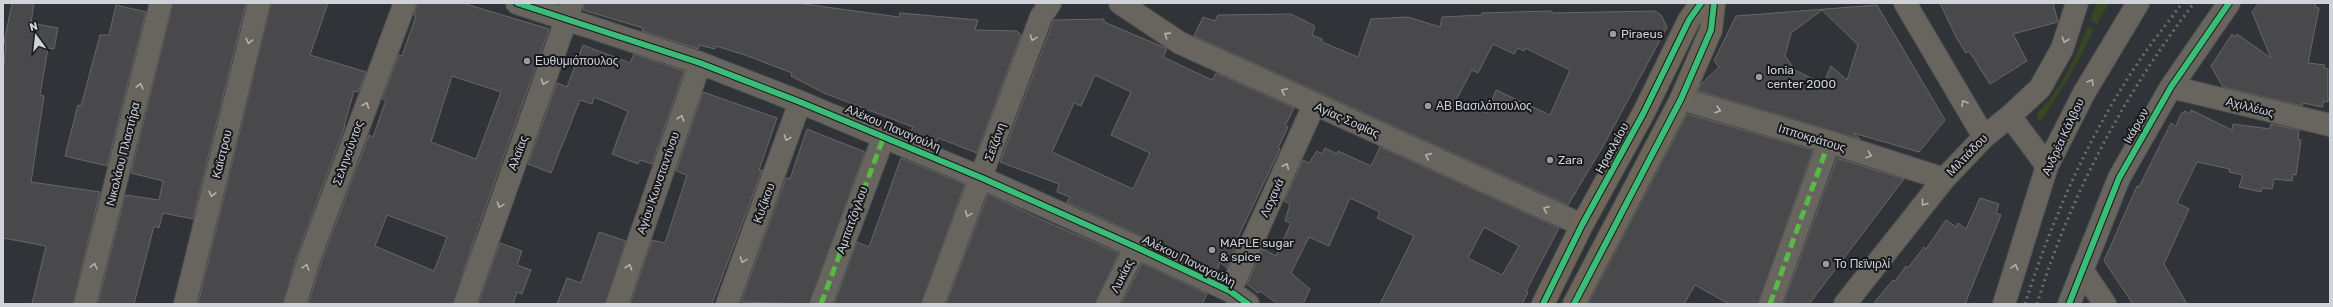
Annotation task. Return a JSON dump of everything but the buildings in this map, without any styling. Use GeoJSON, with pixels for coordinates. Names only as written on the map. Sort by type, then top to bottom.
{"type":"FeatureCollection","features":[{"type":"Feature","properties":{"kind":"main road","name":"Ηρακλείου"},"geometry":{"type":"LineString","coordinates":[[1543,304],[1582,225],[1643,114],[1689,20],[1701,3]]}},
{"type":"Feature","properties":{"kind":"main road"},"geometry":{"type":"LineString","coordinates":[[1574,304],[1680,99],[1711,30],[1714,3]]}},
{"type":"Feature","properties":{"kind":"street","name":"Νικολάου Πλαστήρα"},"geometry":{"type":"LineString","coordinates":[[85,304],[161,3]]}},
{"type":"Feature","properties":{"kind":"street","name":"Καϊστρου"},"geometry":{"type":"LineString","coordinates":[[185,304],[259,3]]}},
{"type":"Feature","properties":{"kind":"street","name":"Σεληνούντος"},"geometry":{"type":"LineString","coordinates":[[295,304],[309,259],[405,3]]}},
{"type":"Feature","properties":{"kind":"street","name":"Αλέκου Παναγούλη"},"geometry":{"type":"LineString","coordinates":[[517,3],[569,11],[884,136],[1136,247],[1230,291],[1248,304]]}},
{"type":"Feature","properties":{"kind":"street","name":"Σεϊζάνη"},"geometry":{"type":"LineString","coordinates":[[933,304],[982,178],[1041,17],[1050,3]]}},
{"type":"Feature","properties":{"kind":"street","name":"Αγίας Σοφίας"},"geometry":{"type":"LineString","coordinates":[[1120,3],[1180,44],[1582,225]]}},
{"type":"Feature","properties":{"kind":"street"},"geometry":{"type":"LineString","coordinates":[[1905,3],[1984,136]]}},
{"type":"Feature","properties":{"kind":"street","name":"Μιλτιάδου"},"geometry":{"type":"LineString","coordinates":[[1845,304],[1944,179],[1984,136],[2010,116],[2040,88],[2062,49],[2077,3]]}},
{"type":"Feature","properties":{"kind":"street","name":"Ανδρέα Κάλβου"},"geometry":{"type":"LineString","coordinates":[[2004,304],[2047,166],[2084,93],[2138,3]]}},
{"type":"Feature","properties":{"kind":"street","name":"Ικάρων"},"geometry":{"type":"LineString","coordinates":[[2069,304],[2119,178],[2171,88],[2229,3]]}},
{"type":"Feature","properties":{"kind":"street","name":"Αλαϊας"},"geometry":{"type":"LineString","coordinates":[[465,304],[569,11]]}},
{"type":"Feature","properties":{"kind":"street","name":"Αγίου Κωνσταντίνου"},"geometry":{"type":"LineString","coordinates":[[617,304],[700,63]]}},
{"type":"Feature","properties":{"kind":"street","name":"Αχιλλέως"},"geometry":{"type":"LineString","coordinates":[[2171,88],[2330,125]]}},
{"type":"Feature","properties":{"kind":"street","name":"Ιπποκράτους"},"geometry":{"type":"LineString","coordinates":[[1680,99],[1829,142],[1944,179]]}},
{"type":"Feature","properties":{"kind":"street","name":"Κυζίκου"},"geometry":{"type":"LineString","coordinates":[[728,304],[800,102]]}},
{"type":"Feature","properties":{"kind":"street","name":"Λαχανά"},"geometry":{"type":"LineString","coordinates":[[1230,291],[1314,105]]}},
{"type":"Feature","properties":{"kind":"street"},"geometry":{"type":"LineString","coordinates":[[2010,116],[2047,166]]}},
{"type":"Feature","properties":{"kind":"street","name":"Αμπατζόγλου"},"geometry":{"type":"LineString","coordinates":[[821,304],[884,136]]}},
{"type":"Feature","properties":{"kind":"street"},"geometry":{"type":"LineString","coordinates":[[1770,304],[1829,142]]}},
{"type":"Feature","properties":{"kind":"street","name":"Λυκίας"},"geometry":{"type":"LineString","coordinates":[[1107,304],[1136,247]]}},
{"type":"Feature","properties":{"kind":"street"},"geometry":{"type":"LineString","coordinates":[[2082,270],[2105,304]]}},
{"type":"Feature","properties":{"kind":"green space"},"geometry":{"type":"Polygon","coordinates":[[[2097,3],[2109,3],[2097,24],[2090,20],[2097,3]]]}},
{"type":"Feature","properties":{"kind":"green space"},"geometry":{"type":"Polygon","coordinates":[[[2088,26],[2094,29],[2070,75],[2042,119],[2039,121],[2036,114],[2053,95],[2067,73],[2088,26]]]}},
{"type":"Feature","properties":{"kind":"railway"},"geometry":{"type":"LineString","coordinates":[[2025,304],[2048,238],[2090,143],[2125,83],[2144,54],[2182,3]]}},
{"type":"Feature","properties":{"kind":"railway"},"geometry":{"type":"LineString","coordinates":[[2037,304],[2050,263],[2066,224],[2102,146],[2145,73],[2194,3]]}},
{"type":"Feature","properties":{"kind":"marked path"},"geometry":{"type":"LineString","coordinates":[[821,304],[884,136]]}},
{"type":"Feature","properties":{"kind":"marked path"},"geometry":{"type":"LineString","coordinates":[[1770,304],[1829,142]]}},
{"type":"Feature","properties":{"kind":"cycle path"},"geometry":{"type":"LineString","coordinates":[[517,3],[700,63],[800,102],[982,178],[1136,247],[1230,291],[1248,304]]}},
{"type":"Feature","properties":{"kind":"cycle path"},"geometry":{"type":"LineString","coordinates":[[1543,304],[1582,225],[1643,114],[1689,20],[1701,3]]}},
{"type":"Feature","properties":{"kind":"cycle path"},"geometry":{"type":"LineString","coordinates":[[1574,304],[1681,99],[1711,30],[1714,3]]}},
{"type":"Feature","properties":{"kind":"cycle path"},"geometry":{"type":"LineString","coordinates":[[2069,304],[2119,178],[2171,87],[2229,3]]}},
{"type":"Feature","properties":{"kind":"place","name":"Piraeus"},"geometry":{"type":"Point","coordinates":[1613,34]}},
{"type":"Feature","properties":{"kind":"place","name":"Ευθυμιόπουλος"},"geometry":{"type":"Point","coordinates":[527,61]}},
{"type":"Feature","properties":{"kind":"place","name":"Ionia center 2000"},"geometry":{"type":"Point","coordinates":[1759,77]}},
{"type":"Feature","properties":{"kind":"place","name":"ΑΒ Βασιλόπουλος"},"geometry":{"type":"Point","coordinates":[1428,106]}},
{"type":"Feature","properties":{"kind":"place","name":"Zara"},"geometry":{"type":"Point","coordinates":[1550,160]}},
{"type":"Feature","properties":{"kind":"place","name":"MAPLE sugar & spice"},"geometry":{"type":"Point","coordinates":[1212,250]}},
{"type":"Feature","properties":{"kind":"place","name":"Το Πεϊνιρλί"},"geometry":{"type":"Point","coordinates":[1826,264]}}]}
